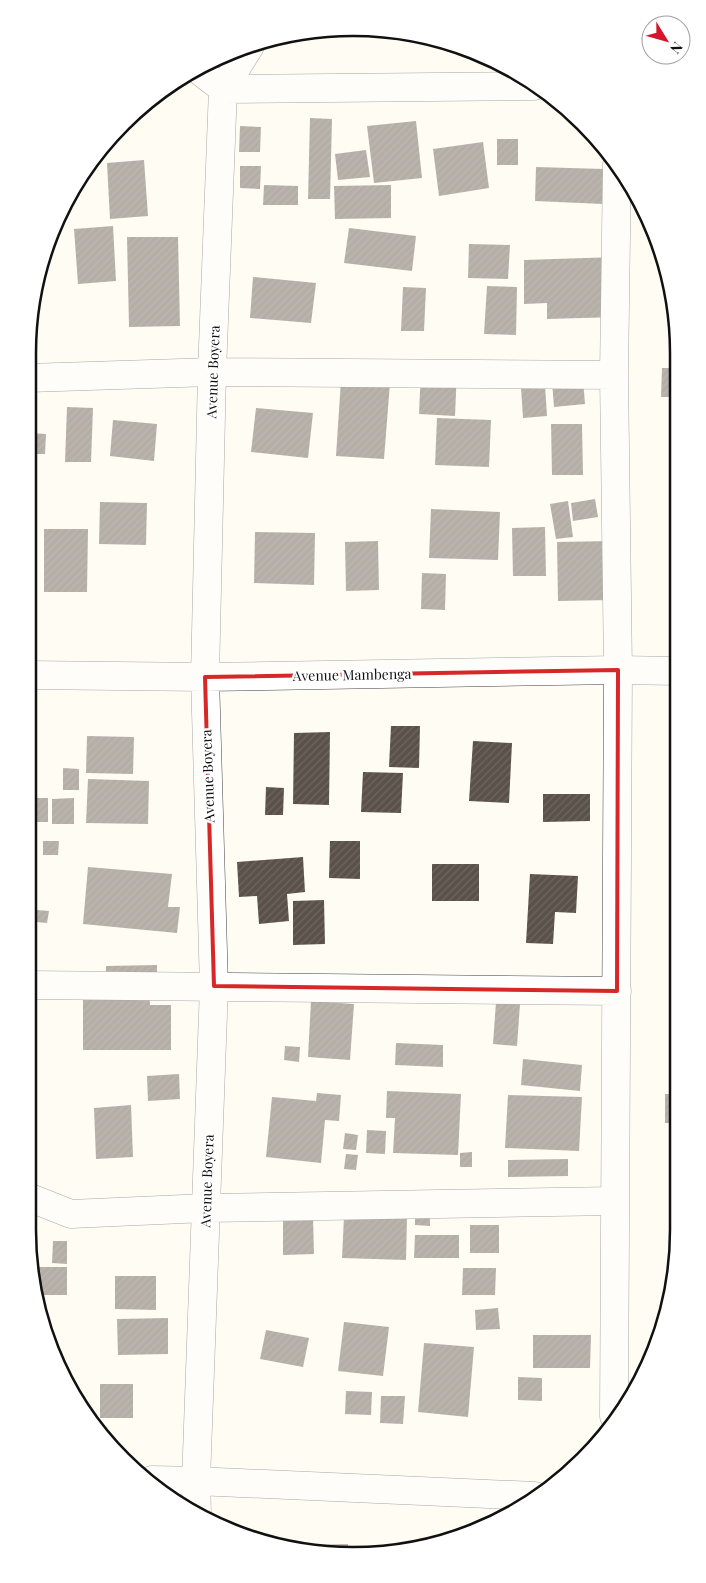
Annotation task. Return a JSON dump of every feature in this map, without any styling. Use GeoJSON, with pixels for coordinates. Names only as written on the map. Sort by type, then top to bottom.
{"type":"FeatureCollection","features":[{"type":"Feature","properties":{"kind":"street","name":"Avenue Boyera"},"geometry":{"type":"LineString","coordinates":[[197,1505],[196,1481],[214,986],[205,677],[212,372],[223,89],[244,56]]}},
{"type":"Feature","properties":{"kind":"street"},"geometry":{"type":"LineString","coordinates":[[204,74],[223,89],[523,86]]}},
{"type":"Feature","properties":{"kind":"street"},"geometry":{"type":"LineString","coordinates":[[614,1409],[618,670],[614,375],[617,178]]}},
{"type":"Feature","properties":{"kind":"street"},"geometry":{"type":"LineString","coordinates":[[36,378],[212,372],[614,375]]}},
{"type":"Feature","properties":{"kind":"street","name":"Avenue Mambenga"},"geometry":{"type":"LineString","coordinates":[[36,675],[205,677],[618,670],[670,671]]}},
{"type":"Feature","properties":{"kind":"street"},"geometry":{"type":"LineString","coordinates":[[36,984],[617,991]]}},
{"type":"Feature","properties":{"kind":"street"},"geometry":{"type":"LineString","coordinates":[[36,1199],[71,1214],[206,1208],[615,1201]]}},
{"type":"Feature","properties":{"kind":"street"},"geometry":{"type":"LineString","coordinates":[[159,1480],[525,1496]]}},
{"type":"Feature","properties":{"kind":"highlighted area"},"geometry":{"type":"Polygon","coordinates":[[[618,670],[617,991],[214,986],[205,677],[618,670]]]}},
{"type":"Feature","properties":{"kind":"building"},"geometry":{"type":"Polygon","coordinates":[[[310,118],[332,119],[330,199],[308,199],[310,118]]]}},
{"type":"Feature","properties":{"kind":"building"},"geometry":{"type":"Polygon","coordinates":[[[416,121],[422,178],[374,183],[367,126],[416,121]]]}},
{"type":"Feature","properties":{"kind":"building"},"geometry":{"type":"Polygon","coordinates":[[[240,126],[261,127],[260,152],[239,152],[240,126]]]}},
{"type":"Feature","properties":{"kind":"building"},"geometry":{"type":"Polygon","coordinates":[[[497,139],[518,139],[518,165],[497,165],[497,139]]]}},
{"type":"Feature","properties":{"kind":"building"},"geometry":{"type":"Polygon","coordinates":[[[483,142],[489,188],[439,196],[433,149],[483,142]]]}},
{"type":"Feature","properties":{"kind":"building"},"geometry":{"type":"Polygon","coordinates":[[[366,150],[370,177],[338,180],[335,154],[366,150]]]}},
{"type":"Feature","properties":{"kind":"building"},"geometry":{"type":"Polygon","coordinates":[[[144,160],[148,216],[110,219],[107,163],[144,160]]]}},
{"type":"Feature","properties":{"kind":"building"},"geometry":{"type":"Polygon","coordinates":[[[240,166],[261,166],[260,189],[240,188],[240,166]]]}},
{"type":"Feature","properties":{"kind":"building"},"geometry":{"type":"Polygon","coordinates":[[[536,167],[604,169],[603,204],[535,201],[536,167]]]}},
{"type":"Feature","properties":{"kind":"building"},"geometry":{"type":"Polygon","coordinates":[[[264,185],[298,186],[298,205],[263,205],[264,185]]]}},
{"type":"Feature","properties":{"kind":"building"},"geometry":{"type":"Polygon","coordinates":[[[391,185],[391,218],[335,219],[334,186],[391,185]]]}},
{"type":"Feature","properties":{"kind":"building"},"geometry":{"type":"Polygon","coordinates":[[[113,226],[116,281],[78,284],[74,229],[113,226]]]}},
{"type":"Feature","properties":{"kind":"building"},"geometry":{"type":"Polygon","coordinates":[[[349,228],[416,236],[412,271],[344,263],[349,228]]]}},
{"type":"Feature","properties":{"kind":"building"},"geometry":{"type":"Polygon","coordinates":[[[127,237],[178,237],[180,326],[129,327],[127,237]]]}},
{"type":"Feature","properties":{"kind":"building"},"geometry":{"type":"Polygon","coordinates":[[[469,244],[510,245],[508,279],[468,278],[469,244]]]}},
{"type":"Feature","properties":{"kind":"building"},"geometry":{"type":"Polygon","coordinates":[[[616,257],[618,317],[547,319],[547,303],[524,304],[524,260],[616,257]]]}},
{"type":"Feature","properties":{"kind":"building"},"geometry":{"type":"Polygon","coordinates":[[[253,277],[316,283],[311,323],[250,318],[253,277]]]}},
{"type":"Feature","properties":{"kind":"building"},"geometry":{"type":"Polygon","coordinates":[[[487,286],[517,287],[516,335],[484,334],[487,286]]]}},
{"type":"Feature","properties":{"kind":"building"},"geometry":{"type":"Polygon","coordinates":[[[403,287],[426,288],[424,331],[401,331],[403,287]]]}},
{"type":"Feature","properties":{"kind":"building"},"geometry":{"type":"Polygon","coordinates":[[[421,368],[457,369],[455,416],[419,414],[421,368]]]}},
{"type":"Feature","properties":{"kind":"building"},"geometry":{"type":"Polygon","coordinates":[[[662,368],[670,368],[670,397],[661,397],[662,368]]]}},
{"type":"Feature","properties":{"kind":"building"},"geometry":{"type":"Polygon","coordinates":[[[583,379],[585,404],[554,407],[552,382],[583,379]]]}},
{"type":"Feature","properties":{"kind":"building"},"geometry":{"type":"Polygon","coordinates":[[[341,380],[390,383],[384,459],[336,456],[341,380]]]}},
{"type":"Feature","properties":{"kind":"building"},"geometry":{"type":"Polygon","coordinates":[[[545,385],[547,416],[523,418],[521,388],[545,385]]]}},
{"type":"Feature","properties":{"kind":"building"},"geometry":{"type":"Polygon","coordinates":[[[67,407],[93,408],[91,462],[65,462],[67,407]]]}},
{"type":"Feature","properties":{"kind":"building"},"geometry":{"type":"Polygon","coordinates":[[[256,408],[313,413],[308,458],[251,452],[256,408]]]}},
{"type":"Feature","properties":{"kind":"building"},"geometry":{"type":"Polygon","coordinates":[[[437,418],[491,420],[489,467],[435,465],[437,418]]]}},
{"type":"Feature","properties":{"kind":"building"},"geometry":{"type":"Polygon","coordinates":[[[113,420],[157,424],[154,461],[110,456],[113,420]]]}},
{"type":"Feature","properties":{"kind":"building"},"geometry":{"type":"Polygon","coordinates":[[[551,424],[582,424],[583,475],[552,475],[551,424]]]}},
{"type":"Feature","properties":{"kind":"building"},"geometry":{"type":"Polygon","coordinates":[[[36,433],[46,434],[45,454],[36,454],[36,433]]]}},
{"type":"Feature","properties":{"kind":"building"},"geometry":{"type":"Polygon","coordinates":[[[595,499],[598,517],[573,521],[571,503],[595,499]]]}},
{"type":"Feature","properties":{"kind":"building"},"geometry":{"type":"Polygon","coordinates":[[[568,501],[573,537],[556,539],[550,504],[568,501]]]}},
{"type":"Feature","properties":{"kind":"building"},"geometry":{"type":"Polygon","coordinates":[[[100,502],[147,503],[146,545],[99,544],[100,502]]]}},
{"type":"Feature","properties":{"kind":"building"},"geometry":{"type":"Polygon","coordinates":[[[431,509],[500,512],[498,560],[429,558],[431,509]]]}},
{"type":"Feature","properties":{"kind":"building"},"geometry":{"type":"Polygon","coordinates":[[[545,527],[546,576],[513,576],[512,528],[545,527]]]}},
{"type":"Feature","properties":{"kind":"building"},"geometry":{"type":"Polygon","coordinates":[[[44,529],[88,529],[87,592],[44,592],[44,529]]]}},
{"type":"Feature","properties":{"kind":"building"},"geometry":{"type":"Polygon","coordinates":[[[255,532],[315,533],[314,585],[254,583],[255,532]]]}},
{"type":"Feature","properties":{"kind":"building"},"geometry":{"type":"Polygon","coordinates":[[[378,541],[379,590],[346,591],[345,542],[378,541]]]}},
{"type":"Feature","properties":{"kind":"building"},"geometry":{"type":"Polygon","coordinates":[[[613,541],[613,600],[558,601],[557,542],[613,541]]]}},
{"type":"Feature","properties":{"kind":"building"},"geometry":{"type":"Polygon","coordinates":[[[422,573],[446,574],[445,610],[421,609],[422,573]]]}},
{"type":"Feature","properties":{"kind":"building"},"geometry":{"type":"Polygon","coordinates":[[[391,726],[420,726],[419,768],[389,767],[391,726]]]}},
{"type":"Feature","properties":{"kind":"building"},"geometry":{"type":"Polygon","coordinates":[[[330,732],[329,805],[293,804],[294,733],[330,732]]]}},
{"type":"Feature","properties":{"kind":"building"},"geometry":{"type":"Polygon","coordinates":[[[87,736],[134,737],[133,774],[86,773],[87,736]]]}},
{"type":"Feature","properties":{"kind":"building"},"geometry":{"type":"Polygon","coordinates":[[[473,741],[512,743],[509,803],[469,801],[473,741]]]}},
{"type":"Feature","properties":{"kind":"building"},"geometry":{"type":"Polygon","coordinates":[[[63,768],[79,769],[79,790],[63,790],[63,768]]]}},
{"type":"Feature","properties":{"kind":"building"},"geometry":{"type":"Polygon","coordinates":[[[363,772],[403,773],[401,813],[361,812],[363,772]]]}},
{"type":"Feature","properties":{"kind":"building"},"geometry":{"type":"Polygon","coordinates":[[[88,779],[149,781],[148,824],[86,823],[88,779]]]}},
{"type":"Feature","properties":{"kind":"building"},"geometry":{"type":"Polygon","coordinates":[[[266,787],[284,788],[283,815],[265,815],[266,787]]]}},
{"type":"Feature","properties":{"kind":"building"},"geometry":{"type":"Polygon","coordinates":[[[543,794],[590,794],[590,821],[543,822],[543,794]]]}},
{"type":"Feature","properties":{"kind":"building"},"geometry":{"type":"Polygon","coordinates":[[[36,798],[48,798],[48,822],[36,822],[36,798]]]}},
{"type":"Feature","properties":{"kind":"building"},"geometry":{"type":"Polygon","coordinates":[[[74,798],[74,824],[52,824],[52,799],[74,798]]]}},
{"type":"Feature","properties":{"kind":"building"},"geometry":{"type":"Polygon","coordinates":[[[43,841],[59,841],[58,855],[43,855],[43,841]]]}},
{"type":"Feature","properties":{"kind":"building"},"geometry":{"type":"Polygon","coordinates":[[[330,841],[360,841],[360,879],[329,878],[330,841]]]}},
{"type":"Feature","properties":{"kind":"building"},"geometry":{"type":"Polygon","coordinates":[[[303,857],[305,892],[287,894],[289,921],[259,924],[257,896],[239,897],[237,862],[303,857]]]}},
{"type":"Feature","properties":{"kind":"building"},"geometry":{"type":"Polygon","coordinates":[[[432,864],[479,864],[479,901],[432,901],[432,864]]]}},
{"type":"Feature","properties":{"kind":"building"},"geometry":{"type":"Polygon","coordinates":[[[88,867],[172,874],[168,907],[180,907],[177,933],[83,924],[88,867]]]}},
{"type":"Feature","properties":{"kind":"building"},"geometry":{"type":"Polygon","coordinates":[[[530,874],[578,876],[576,913],[555,912],[553,944],[526,943],[530,874]]]}},
{"type":"Feature","properties":{"kind":"building"},"geometry":{"type":"Polygon","coordinates":[[[324,900],[325,944],[293,945],[293,901],[324,900]]]}},
{"type":"Feature","properties":{"kind":"building"},"geometry":{"type":"Polygon","coordinates":[[[37,910],[49,911],[47,923],[36,922],[37,910]]]}},
{"type":"Feature","properties":{"kind":"building"},"geometry":{"type":"Polygon","coordinates":[[[157,965],[157,983],[106,984],[106,966],[157,965]]]}},
{"type":"Feature","properties":{"kind":"building"},"geometry":{"type":"Polygon","coordinates":[[[83,991],[149,991],[150,1005],[171,1005],[171,1050],[83,1050],[83,991]]]}},
{"type":"Feature","properties":{"kind":"building"},"geometry":{"type":"Polygon","coordinates":[[[311,1001],[354,1004],[350,1060],[308,1057],[311,1001]]]}},
{"type":"Feature","properties":{"kind":"building"},"geometry":{"type":"Polygon","coordinates":[[[496,1002],[520,1004],[517,1046],[493,1044],[496,1002]]]}},
{"type":"Feature","properties":{"kind":"building"},"geometry":{"type":"Polygon","coordinates":[[[396,1043],[443,1045],[443,1067],[395,1065],[396,1043]]]}},
{"type":"Feature","properties":{"kind":"building"},"geometry":{"type":"Polygon","coordinates":[[[285,1046],[300,1047],[299,1062],[284,1060],[285,1046]]]}},
{"type":"Feature","properties":{"kind":"building"},"geometry":{"type":"Polygon","coordinates":[[[523,1059],[582,1065],[580,1091],[521,1085],[523,1059]]]}},
{"type":"Feature","properties":{"kind":"building"},"geometry":{"type":"Polygon","coordinates":[[[179,1074],[180,1099],[148,1101],[147,1076],[179,1074]]]}},
{"type":"Feature","properties":{"kind":"building"},"geometry":{"type":"Polygon","coordinates":[[[387,1091],[461,1094],[458,1155],[393,1153],[395,1118],[386,1118],[387,1091]]]}},
{"type":"Feature","properties":{"kind":"building"},"geometry":{"type":"Polygon","coordinates":[[[317,1093],[341,1095],[339,1121],[325,1120],[321,1163],[266,1157],[272,1097],[316,1101],[317,1093]]]}},
{"type":"Feature","properties":{"kind":"building"},"geometry":{"type":"Polygon","coordinates":[[[665,1094],[670,1094],[670,1123],[665,1123],[665,1094]]]}},
{"type":"Feature","properties":{"kind":"building"},"geometry":{"type":"Polygon","coordinates":[[[508,1095],[582,1097],[579,1151],[505,1148],[508,1095]]]}},
{"type":"Feature","properties":{"kind":"building"},"geometry":{"type":"Polygon","coordinates":[[[131,1105],[133,1157],[96,1159],[94,1108],[131,1105]]]}},
{"type":"Feature","properties":{"kind":"building"},"geometry":{"type":"Polygon","coordinates":[[[367,1130],[386,1131],[385,1154],[366,1153],[367,1130]]]}},
{"type":"Feature","properties":{"kind":"building"},"geometry":{"type":"Polygon","coordinates":[[[345,1133],[358,1135],[356,1150],[343,1149],[345,1133]]]}},
{"type":"Feature","properties":{"kind":"building"},"geometry":{"type":"Polygon","coordinates":[[[472,1152],[472,1167],[460,1167],[460,1153],[472,1152]]]}},
{"type":"Feature","properties":{"kind":"building"},"geometry":{"type":"Polygon","coordinates":[[[346,1154],[358,1155],[356,1170],[344,1169],[346,1154]]]}},
{"type":"Feature","properties":{"kind":"building"},"geometry":{"type":"Polygon","coordinates":[[[568,1159],[568,1176],[508,1177],[508,1160],[568,1159]]]}},
{"type":"Feature","properties":{"kind":"building"},"geometry":{"type":"Polygon","coordinates":[[[415,1213],[430,1213],[430,1226],[415,1225],[415,1213]]]}},
{"type":"Feature","properties":{"kind":"building"},"geometry":{"type":"Polygon","coordinates":[[[344,1216],[407,1218],[406,1260],[342,1258],[344,1216]]]}},
{"type":"Feature","properties":{"kind":"building"},"geometry":{"type":"Polygon","coordinates":[[[313,1218],[314,1254],[283,1255],[283,1219],[313,1218]]]}},
{"type":"Feature","properties":{"kind":"building"},"geometry":{"type":"Polygon","coordinates":[[[470,1225],[499,1225],[499,1253],[470,1253],[470,1225]]]}},
{"type":"Feature","properties":{"kind":"building"},"geometry":{"type":"Polygon","coordinates":[[[415,1235],[459,1235],[459,1258],[414,1258],[415,1235]]]}},
{"type":"Feature","properties":{"kind":"building"},"geometry":{"type":"Polygon","coordinates":[[[53,1241],[67,1241],[67,1264],[52,1263],[53,1241]]]}},
{"type":"Feature","properties":{"kind":"building"},"geometry":{"type":"Polygon","coordinates":[[[39,1267],[67,1267],[67,1295],[43,1295],[39,1267]]]}},
{"type":"Feature","properties":{"kind":"building"},"geometry":{"type":"Polygon","coordinates":[[[463,1268],[496,1268],[495,1295],[462,1295],[463,1268]]]}},
{"type":"Feature","properties":{"kind":"building"},"geometry":{"type":"Polygon","coordinates":[[[115,1276],[156,1276],[156,1310],[115,1309],[115,1276]]]}},
{"type":"Feature","properties":{"kind":"building"},"geometry":{"type":"Polygon","coordinates":[[[498,1308],[500,1329],[476,1330],[475,1310],[498,1308]]]}},
{"type":"Feature","properties":{"kind":"building"},"geometry":{"type":"Polygon","coordinates":[[[168,1318],[168,1354],[118,1355],[117,1319],[168,1318]]]}},
{"type":"Feature","properties":{"kind":"building"},"geometry":{"type":"Polygon","coordinates":[[[344,1322],[389,1327],[383,1376],[338,1371],[344,1322]]]}},
{"type":"Feature","properties":{"kind":"building"},"geometry":{"type":"Polygon","coordinates":[[[266,1330],[309,1338],[303,1367],[260,1359],[266,1330]]]}},
{"type":"Feature","properties":{"kind":"building"},"geometry":{"type":"Polygon","coordinates":[[[533,1335],[591,1335],[590,1368],[533,1368],[533,1335]]]}},
{"type":"Feature","properties":{"kind":"building"},"geometry":{"type":"Polygon","coordinates":[[[424,1343],[474,1347],[468,1417],[418,1412],[424,1343]]]}},
{"type":"Feature","properties":{"kind":"building"},"geometry":{"type":"Polygon","coordinates":[[[518,1377],[542,1378],[542,1401],[518,1400],[518,1377]]]}},
{"type":"Feature","properties":{"kind":"building"},"geometry":{"type":"Polygon","coordinates":[[[100,1384],[133,1384],[133,1418],[100,1418],[100,1384]]]}},
{"type":"Feature","properties":{"kind":"building"},"geometry":{"type":"Polygon","coordinates":[[[346,1391],[372,1392],[371,1415],[345,1414],[346,1391]]]}},
{"type":"Feature","properties":{"kind":"building"},"geometry":{"type":"Polygon","coordinates":[[[381,1396],[405,1396],[403,1424],[380,1423],[381,1396]]]}},
{"type":"Feature","properties":{"kind":"building"},"geometry":{"type":"Polygon","coordinates":[[[348,1544],[348,1547],[332,1546],[319,1545],[348,1544]]]}}]}
